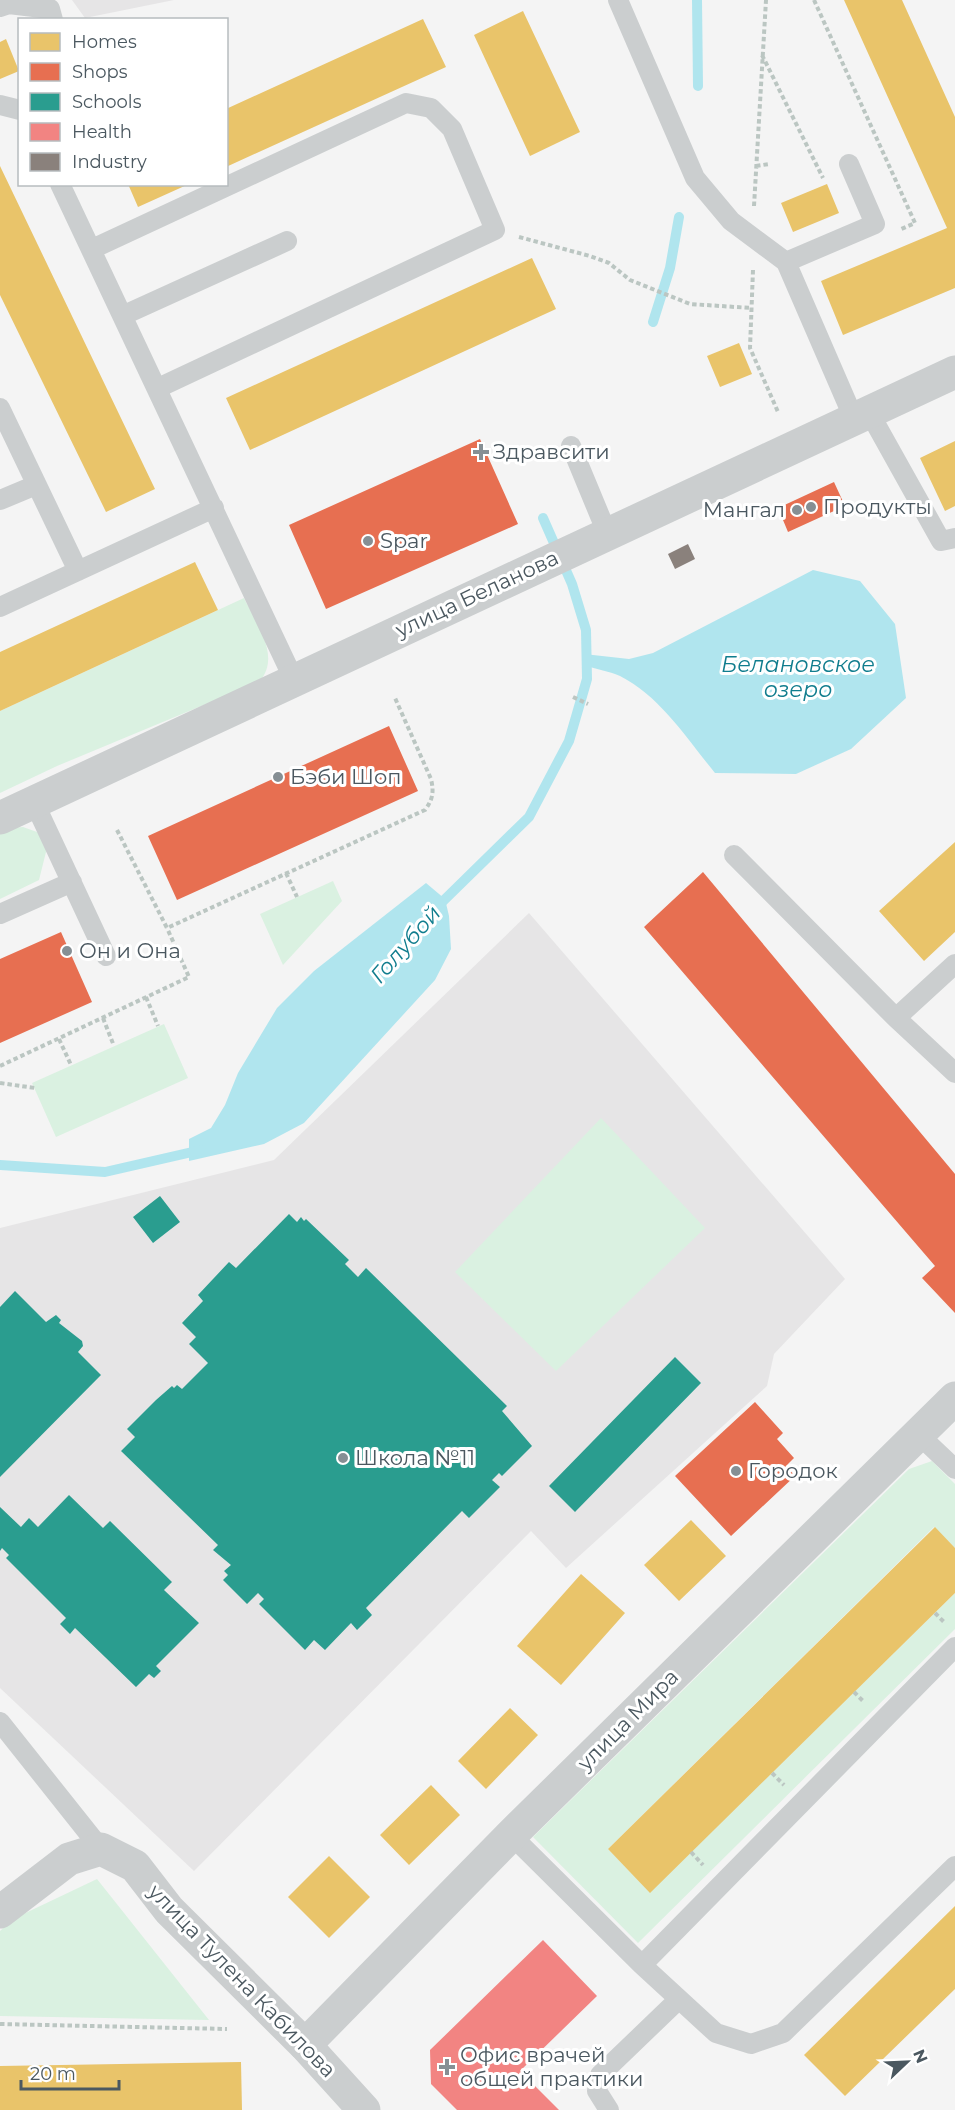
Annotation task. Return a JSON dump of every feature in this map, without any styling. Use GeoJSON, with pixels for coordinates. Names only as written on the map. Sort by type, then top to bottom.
{"type":"FeatureCollection","features":[{"type":"Feature","properties":{"kind":"street","name":"улица Беланова"},"geometry":{"type":"LineString","coordinates":[[0,818],[955,372]]}},
{"type":"Feature","properties":{"kind":"street","name":"улица Мира"},"geometry":{"type":"LineString","coordinates":[[305,2045],[511,1835],[941,1418]]}},
{"type":"Feature","properties":{"kind":"street"},"geometry":{"type":"LineString","coordinates":[[0,1912],[69,1859],[101,1849]]}},
{"type":"Feature","properties":{"kind":"street","name":"улица Тулена Кабилова"},"geometry":{"type":"LineString","coordinates":[[101,1849],[135,1866],[169,1910],[305,2045],[364,2110]]}},
{"type":"Feature","properties":{"kind":"lane"},"geometry":{"type":"LineString","coordinates":[[618,0],[695,178],[731,221],[786,262],[862,416],[950,543]]}},
{"type":"Feature","properties":{"kind":"lane"},"geometry":{"type":"LineString","coordinates":[[0,7],[9,4],[56,10]]}},
{"type":"Feature","properties":{"kind":"lane"},"geometry":{"type":"LineString","coordinates":[[92,249],[406,104],[431,108],[452,129],[495,230],[158,388]]}},
{"type":"Feature","properties":{"kind":"lane"},"geometry":{"type":"LineString","coordinates":[[0,105],[18,110]]}},
{"type":"Feature","properties":{"kind":"lane"},"geometry":{"type":"LineString","coordinates":[[786,262],[875,224],[849,164]]}},
{"type":"Feature","properties":{"kind":"lane"},"geometry":{"type":"LineString","coordinates":[[61,186],[124,315],[294,680]]}},
{"type":"Feature","properties":{"kind":"lane"},"geometry":{"type":"LineString","coordinates":[[124,315],[287,242]]}},
{"type":"Feature","properties":{"kind":"lane"},"geometry":{"type":"LineString","coordinates":[[0,408],[78,571]]}},
{"type":"Feature","properties":{"kind":"lane"},"geometry":{"type":"LineString","coordinates":[[570,446],[601,536]]}},
{"type":"Feature","properties":{"kind":"lane"},"geometry":{"type":"LineString","coordinates":[[0,500],[36,485]]}},
{"type":"Feature","properties":{"kind":"lane"},"geometry":{"type":"LineString","coordinates":[[0,607],[214,508]]}},
{"type":"Feature","properties":{"kind":"lane"},"geometry":{"type":"LineString","coordinates":[[34,802],[106,956]]}},
{"type":"Feature","properties":{"kind":"lane"},"geometry":{"type":"LineString","coordinates":[[734,855],[896,1018],[955,1073]]}},
{"type":"Feature","properties":{"kind":"lane"},"geometry":{"type":"LineString","coordinates":[[0,914],[72,882]]}},
{"type":"Feature","properties":{"kind":"lane"},"geometry":{"type":"LineString","coordinates":[[896,1018],[955,964]]}},
{"type":"Feature","properties":{"kind":"lane"},"geometry":{"type":"LineString","coordinates":[[941,1418],[955,1469]]}},
{"type":"Feature","properties":{"kind":"lane"},"geometry":{"type":"LineString","coordinates":[[642,1965],[955,1647]]}},
{"type":"Feature","properties":{"kind":"lane","name":"улица Тулена Кабилова"},"geometry":{"type":"LineString","coordinates":[[0,1722],[101,1849]]}},
{"type":"Feature","properties":{"kind":"lane"},"geometry":{"type":"LineString","coordinates":[[511,1835],[678,2000],[716,2033],[751,2044],[783,2033],[955,1866]]}},
{"type":"Feature","properties":{"kind":"lane"},"geometry":{"type":"LineString","coordinates":[[609,2110],[597,2091],[600,2075],[678,2000]]}},
{"type":"Feature","properties":{"kind":"path"},"geometry":{"type":"LineString","coordinates":[[762,54],[823,178]]}},
{"type":"Feature","properties":{"kind":"path"},"geometry":{"type":"LineString","coordinates":[[756,166],[770,164]]}},
{"type":"Feature","properties":{"kind":"path"},"geometry":{"type":"LineString","coordinates":[[495,230],[609,263],[630,280],[690,304],[752,308]]}},
{"type":"Feature","properties":{"kind":"path"},"geometry":{"type":"LineString","coordinates":[[573,697],[588,704]]}},
{"type":"Feature","properties":{"kind":"path"},"geometry":{"type":"LineString","coordinates":[[167,928],[425,810],[434,790],[395,698]]}},
{"type":"Feature","properties":{"kind":"path"},"geometry":{"type":"LineString","coordinates":[[0,1066],[189,977],[117,830]]}},
{"type":"Feature","properties":{"kind":"path"},"geometry":{"type":"LineString","coordinates":[[286,873],[297,897]]}},
{"type":"Feature","properties":{"kind":"path"},"geometry":{"type":"LineString","coordinates":[[146,997],[158,1026]]}},
{"type":"Feature","properties":{"kind":"path"},"geometry":{"type":"LineString","coordinates":[[103,1018],[114,1046]]}},
{"type":"Feature","properties":{"kind":"path"},"geometry":{"type":"LineString","coordinates":[[59,1039],[71,1065]]}},
{"type":"Feature","properties":{"kind":"path"},"geometry":{"type":"LineString","coordinates":[[0,1083],[35,1088]]}},
{"type":"Feature","properties":{"kind":"path"},"geometry":{"type":"LineString","coordinates":[[0,2024],[227,2029]]}},
{"type":"Feature","properties":{"kind":"shaded area"},"geometry":{"type":"Polygon","coordinates":[[[72,0],[174,0],[85,18],[72,0]]]}},
{"type":"Feature","properties":{"kind":"shaded area","name":"Школа №11"},"geometry":{"type":"Polygon","coordinates":[[[529,913],[845,1279],[774,1354],[767,1386],[566,1568],[531,1531],[194,1871],[0,1688],[0,1228],[274,1160],[529,913]]]}},
{"type":"Feature","properties":{"kind":"green space"},"geometry":{"type":"Polygon","coordinates":[[[244,598],[265,640],[268,651],[268,662],[259,682],[57,766],[0,793],[0,711],[244,598]]]}},
{"type":"Feature","properties":{"kind":"green space"},"geometry":{"type":"Polygon","coordinates":[[[23,827],[37,832],[47,848],[39,880],[0,899],[0,832],[9,828],[23,827]]]}},
{"type":"Feature","properties":{"kind":"green space"},"geometry":{"type":"Polygon","coordinates":[[[333,881],[342,901],[283,965],[260,914],[333,881]]]}},
{"type":"Feature","properties":{"kind":"green space"},"geometry":{"type":"Polygon","coordinates":[[[164,1024],[188,1078],[56,1137],[32,1083],[164,1024]]]}},
{"type":"Feature","properties":{"kind":"green space"},"geometry":{"type":"Polygon","coordinates":[[[601,1118],[705,1228],[556,1371],[455,1272],[601,1118]]]}},
{"type":"Feature","properties":{"kind":"green space"},"geometry":{"type":"Polygon","coordinates":[[[932,1461],[955,1484],[955,1548],[934,1527],[608,1849],[650,1892],[955,1593],[955,1629],[638,1943],[533,1837],[909,1469],[932,1461]]]}},
{"type":"Feature","properties":{"kind":"green space"},"geometry":{"type":"Polygon","coordinates":[[[97,1879],[209,2020],[0,2016],[0,1931],[15,1918],[97,1879]]]}},
{"type":"Feature","properties":{"kind":"water","name":"Белановское озеро"},"geometry":{"type":"Polygon","coordinates":[[[813,570],[860,581],[895,624],[906,698],[851,749],[796,774],[715,773],[661,707],[648,695],[620,676],[584,665],[584,654],[629,659],[653,653],[813,570]]]}},
{"type":"Feature","properties":{"kind":"water"},"geometry":{"type":"Polygon","coordinates":[[[426,883],[445,899],[449,916],[451,949],[435,980],[304,1123],[264,1144],[189,1161],[189,1139],[211,1128],[225,1105],[238,1073],[277,1008],[314,971],[426,883]]]}},
{"type":"Feature","properties":{"kind":"building: Homes"},"geometry":{"type":"Polygon","coordinates":[[[844,0],[902,0],[955,117],[955,288],[843,335],[821,281],[947,228],[844,0]]]}},
{"type":"Feature","properties":{"kind":"building: Homes"},"geometry":{"type":"Polygon","coordinates":[[[523,11],[580,132],[530,156],[474,35],[523,11]]]}},
{"type":"Feature","properties":{"kind":"building: Homes"},"geometry":{"type":"Polygon","coordinates":[[[423,19],[446,67],[228,166],[228,108],[423,19]]]}},
{"type":"Feature","properties":{"kind":"building: Homes"},"geometry":{"type":"Polygon","coordinates":[[[6,39],[18,71],[0,79],[0,42],[6,39]]]}},
{"type":"Feature","properties":{"kind":"building: Homes"},"geometry":{"type":"Polygon","coordinates":[[[0,166],[155,489],[106,512],[0,295],[0,166]]]}},
{"type":"Feature","properties":{"kind":"building: Homes"},"geometry":{"type":"Polygon","coordinates":[[[827,184],[839,213],[793,232],[781,203],[827,184]]]}},
{"type":"Feature","properties":{"kind":"building: Homes"},"geometry":{"type":"Polygon","coordinates":[[[129,186],[185,186],[138,207],[129,186]]]}},
{"type":"Feature","properties":{"kind":"building: Homes"},"geometry":{"type":"Polygon","coordinates":[[[532,258],[556,309],[250,450],[226,398],[532,258]]]}},
{"type":"Feature","properties":{"kind":"building: Homes"},"geometry":{"type":"Polygon","coordinates":[[[739,343],[752,374],[720,387],[707,356],[739,343]]]}},
{"type":"Feature","properties":{"kind":"building: Homes"},"geometry":{"type":"Polygon","coordinates":[[[955,441],[955,506],[945,511],[920,458],[955,441]]]}},
{"type":"Feature","properties":{"kind":"building: Homes"},"geometry":{"type":"Polygon","coordinates":[[[195,562],[218,610],[0,711],[0,652],[195,562]]]}},
{"type":"Feature","properties":{"kind":"building: Homes"},"geometry":{"type":"Polygon","coordinates":[[[955,842],[955,932],[924,961],[879,911],[955,842]]]}},
{"type":"Feature","properties":{"kind":"building: Homes"},"geometry":{"type":"Polygon","coordinates":[[[691,1520],[726,1556],[679,1601],[644,1565],[691,1520]]]}},
{"type":"Feature","properties":{"kind":"building: Homes"},"geometry":{"type":"Polygon","coordinates":[[[935,1527],[955,1548],[955,1593],[650,1893],[608,1849],[935,1527]]]}},
{"type":"Feature","properties":{"kind":"building: Homes"},"geometry":{"type":"Polygon","coordinates":[[[581,1574],[625,1613],[561,1685],[517,1646],[581,1574]]]}},
{"type":"Feature","properties":{"kind":"building: Homes"},"geometry":{"type":"Polygon","coordinates":[[[510,1708],[538,1735],[486,1789],[458,1761],[510,1708]]]}},
{"type":"Feature","properties":{"kind":"building: Homes"},"geometry":{"type":"Polygon","coordinates":[[[431,1785],[460,1815],[409,1865],[380,1835],[431,1785]]]}},
{"type":"Feature","properties":{"kind":"building: Homes"},"geometry":{"type":"Polygon","coordinates":[[[329,1856],[370,1897],[329,1938],[288,1897],[329,1856]]]}},
{"type":"Feature","properties":{"kind":"building: Homes"},"geometry":{"type":"Polygon","coordinates":[[[955,1906],[955,1989],[845,2096],[804,2055],[955,1906]]]}},
{"type":"Feature","properties":{"kind":"building: Homes"},"geometry":{"type":"Polygon","coordinates":[[[241,2062],[242,2110],[0,2110],[0,2066],[241,2062]]]}},
{"type":"Feature","properties":{"kind":"building: Shops"},"geometry":{"type":"Polygon","coordinates":[[[480,439],[518,524],[326,609],[289,525],[480,439]]]}},
{"type":"Feature","properties":{"kind":"building: Shops","name":"Продукты"},"geometry":{"type":"Polygon","coordinates":[[[834,482],[845,506],[788,532],[778,508],[834,482]]]}},
{"type":"Feature","properties":{"kind":"building: Shops"},"geometry":{"type":"Polygon","coordinates":[[[389,726],[418,791],[177,900],[148,836],[389,726]]]}},
{"type":"Feature","properties":{"kind":"building: Shops"},"geometry":{"type":"Polygon","coordinates":[[[703,872],[955,1174],[955,1313],[922,1278],[935,1266],[644,927],[703,872]]]}},
{"type":"Feature","properties":{"kind":"building: Shops"},"geometry":{"type":"Polygon","coordinates":[[[61,932],[92,1002],[0,1043],[0,959],[61,932]]]}},
{"type":"Feature","properties":{"kind":"building: Shops","name":"Городок"},"geometry":{"type":"Polygon","coordinates":[[[755,1402],[783,1433],[777,1439],[794,1458],[786,1466],[795,1476],[731,1536],[675,1476],[755,1402]]]}},
{"type":"Feature","properties":{"kind":"building: Schools"},"geometry":{"type":"Polygon","coordinates":[[[160,1196],[180,1222],[153,1243],[133,1217],[160,1196]]]}},
{"type":"Feature","properties":{"kind":"building: Schools"},"geometry":{"type":"Polygon","coordinates":[[[289,1214],[297,1222],[301,1217],[304,1221],[306,1219],[349,1260],[345,1264],[358,1277],[366,1268],[507,1406],[502,1411],[532,1446],[502,1476],[499,1473],[492,1480],[500,1487],[469,1518],[462,1511],[366,1608],[372,1615],[357,1630],[351,1623],[325,1650],[314,1640],[305,1650],[259,1604],[264,1599],[258,1593],[247,1604],[223,1580],[228,1575],[224,1571],[231,1565],[213,1550],[218,1545],[121,1451],[135,1437],[127,1429],[172,1386],[174,1388],[177,1385],[182,1389],[208,1363],[189,1344],[196,1337],[182,1323],[203,1301],[198,1295],[229,1262],[236,1268],[289,1214]]]}},
{"type":"Feature","properties":{"kind":"building: Schools"},"geometry":{"type":"Polygon","coordinates":[[[15,1291],[46,1322],[56,1315],[61,1320],[59,1323],[82,1341],[83,1346],[78,1352],[101,1375],[0,1477],[0,1307],[15,1291]]]}},
{"type":"Feature","properties":{"kind":"building: Schools"},"geometry":{"type":"Polygon","coordinates":[[[675,1357],[701,1383],[575,1512],[549,1486],[675,1357]]]}},
{"type":"Feature","properties":{"kind":"building: Schools"},"geometry":{"type":"Polygon","coordinates":[[[69,1495],[103,1528],[110,1521],[172,1582],[164,1590],[199,1623],[156,1666],[161,1671],[154,1678],[149,1674],[136,1687],[75,1628],[70,1634],[60,1624],[66,1618],[6,1558],[9,1555],[2,1548],[0,1551],[0,1507],[21,1527],[29,1518],[38,1527],[69,1495]]]}},
{"type":"Feature","properties":{"kind":"building: Health"},"geometry":{"type":"Polygon","coordinates":[[[543,1940],[597,1996],[520,2071],[559,2110],[457,2110],[431,2084],[430,2050],[543,1940]]]}},
{"type":"Feature","properties":{"kind":"building: Industry"},"geometry":{"type":"Polygon","coordinates":[[[688,544],[695,559],[675,569],[668,554],[688,544]]]}},
{"type":"Feature","properties":{"kind":"waterway","name":"Голубой"},"geometry":{"type":"LineString","coordinates":[[697,0],[698,86]]}},
{"type":"Feature","properties":{"kind":"waterway","name":"Голубой"},"geometry":{"type":"LineString","coordinates":[[653,322],[670,268],[679,217]]}},
{"type":"Feature","properties":{"kind":"waterway","name":"Голубой"},"geometry":{"type":"LineString","coordinates":[[436,908],[529,817],[569,741],[587,679],[586,630],[572,584],[543,518]]}},
{"type":"Feature","properties":{"kind":"waterway","name":"Голубой"},"geometry":{"type":"LineString","coordinates":[[0,1165],[105,1172],[201,1150]]}},
{"type":"Feature","properties":{"kind":"place","name":"Здравсити"},"geometry":{"type":"Point","coordinates":[481,452]}},
{"type":"Feature","properties":{"kind":"place","name":"Продукты"},"geometry":{"type":"Point","coordinates":[811,507]}},
{"type":"Feature","properties":{"kind":"place","name":"Мангал"},"geometry":{"type":"Point","coordinates":[797,510]}},
{"type":"Feature","properties":{"kind":"place","name":"Spar"},"geometry":{"type":"Point","coordinates":[368,541]}},
{"type":"Feature","properties":{"kind":"place","name":"Бэби Шоп"},"geometry":{"type":"Point","coordinates":[278,777]}},
{"type":"Feature","properties":{"kind":"place","name":"Он и Она"},"geometry":{"type":"Point","coordinates":[67,951]}},
{"type":"Feature","properties":{"kind":"place","name":"Школа №11"},"geometry":{"type":"Point","coordinates":[343,1458]}},
{"type":"Feature","properties":{"kind":"place","name":"Городок"},"geometry":{"type":"Point","coordinates":[736,1471]}},
{"type":"Feature","properties":{"kind":"place","name":"Офис врачей общей практики"},"geometry":{"type":"Point","coordinates":[447,2067]}}]}
